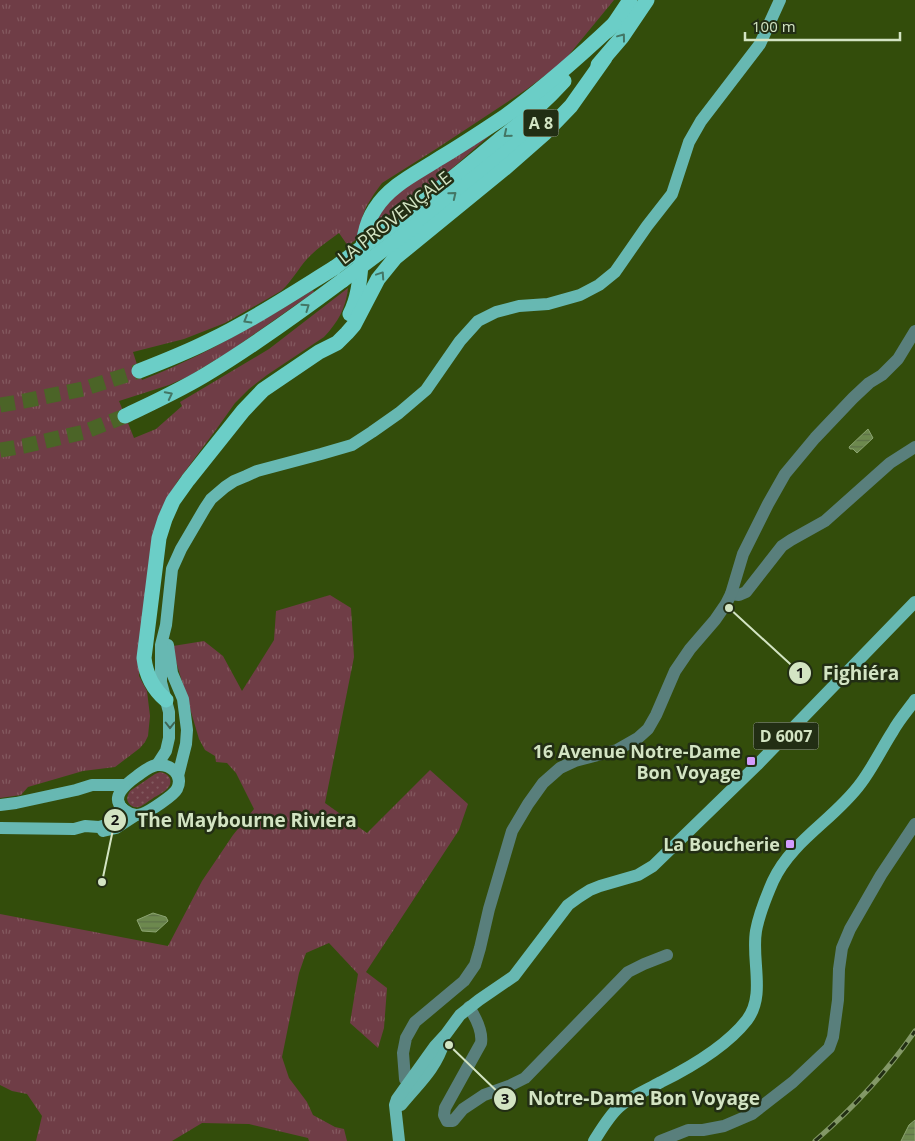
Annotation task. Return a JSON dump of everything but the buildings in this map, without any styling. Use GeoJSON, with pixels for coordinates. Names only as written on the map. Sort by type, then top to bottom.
{"type":"FeatureCollection","features":[{"type":"Feature","properties":{"kind":"highway","name":"LA PROVENÇALE"},"geometry":{"type":"LineString","coordinates":[[412,219],[462,171],[544,102],[614,24],[630,0]]}},
{"type":"Feature","properties":{"kind":"highway","name":"LA PROVENÇALE"},"geometry":{"type":"LineString","coordinates":[[125,416],[183,388],[250,347],[338,274],[510,150],[572,94],[606,58],[647,0]]}},
{"type":"Feature","properties":{"kind":"highway"},"geometry":{"type":"LineString","coordinates":[[319,352],[344,325],[352,312],[358,288],[367,224],[384,196],[400,183],[458,148],[543,88],[614,24]]}},
{"type":"Feature","properties":{"kind":"highway"},"geometry":{"type":"LineString","coordinates":[[166,700],[158,693],[146,672],[144,658],[145,642],[159,538],[165,519],[180,490],[254,399],[271,384],[337,342],[354,325],[378,279],[395,258],[545,133],[571,106],[606,58]]}},
{"type":"Feature","properties":{"kind":"highway","name":"LA PROVENÇALE"},"geometry":{"type":"LineString","coordinates":[[139,371],[236,327],[271,307],[338,274]]}},
{"type":"Feature","properties":{"kind":"highway"},"geometry":{"type":"LineString","coordinates":[[145,642],[152,666],[161,682]]}},
{"type":"Feature","properties":{"kind":"main road"},"geometry":{"type":"LineString","coordinates":[[157,765],[166,751],[169,738],[169,712],[161,682],[162,645],[172,569],[211,500],[234,481],[257,471],[352,444],[372,432],[399,413],[426,390],[460,340],[478,321],[496,312],[519,306],[548,304],[580,295],[598,285],[615,272],[672,194],[689,142],[701,121],[760,44],[780,0]]}},
{"type":"Feature","properties":{"kind":"main road","name":"D 6007"},"geometry":{"type":"LineString","coordinates":[[399,1141],[396,1117],[401,1106],[435,1046],[460,1015],[514,976],[568,905],[600,886],[638,875],[659,861],[770,752],[915,602]]}},
{"type":"Feature","properties":{"kind":"main road"},"geometry":{"type":"LineString","coordinates":[[76,790],[106,792],[128,813],[136,815],[144,814],[171,795],[177,788],[187,737],[187,724],[183,699],[170,664],[166,625]]}},
{"type":"Feature","properties":{"kind":"main road"},"geometry":{"type":"LineString","coordinates":[[161,682],[173,696],[185,716]]}},
{"type":"Feature","properties":{"kind":"main road"},"geometry":{"type":"LineString","coordinates":[[594,1141],[618,1108],[634,1096],[686,1069],[718,1048],[746,1020],[754,1007],[756,999],[754,948],[756,931],[766,899],[778,872],[787,858],[862,783],[894,728],[915,700]]}},
{"type":"Feature","properties":{"kind":"main road"},"geometry":{"type":"LineString","coordinates":[[74,829],[85,826],[99,827],[111,822],[120,804],[121,790],[124,785],[147,769],[157,765],[165,765],[176,772],[178,776]]}},
{"type":"Feature","properties":{"kind":"main road"},"geometry":{"type":"LineString","coordinates":[[0,805],[22,802],[92,785],[124,785]]}},
{"type":"Feature","properties":{"kind":"main road"},"geometry":{"type":"LineString","coordinates":[[0,828],[74,829],[85,832],[107,831],[116,828],[136,815]]}},
{"type":"Feature","properties":{"kind":"street"},"geometry":{"type":"LineString","coordinates":[[415,1081],[404,1061],[403,1052],[406,1038],[415,1022],[464,981],[475,965],[512,831],[528,804],[543,783],[560,768],[575,761],[617,750],[638,738],[648,729],[675,670],[715,620],[731,594],[743,554],[785,474],[815,438],[853,398],[882,375],[898,359],[915,331]]}},
{"type":"Feature","properties":{"kind":"street"},"geometry":{"type":"LineString","coordinates":[[731,594],[739,595],[746,592],[782,546],[825,522],[890,462],[915,447]]}},
{"type":"Feature","properties":{"kind":"street"},"geometry":{"type":"LineString","coordinates":[[660,1141],[688,1130],[703,1130],[724,1126],[752,1114],[794,1082],[829,1048],[833,1037],[838,1000],[842,948],[850,929],[881,875],[915,824]]}},
{"type":"Feature","properties":{"kind":"street"},"geometry":{"type":"LineString","coordinates":[[470,1007],[482,1036],[481,1043],[445,1108],[444,1116],[447,1121],[452,1120],[484,1095],[525,1078],[628,972],[667,955]]}},
{"type":"Feature","properties":{"kind":"green space"},"geometry":{"type":"Polygon","coordinates":[[[0,0],[614,0],[563,62],[527,89],[382,183],[366,207],[359,237],[348,246],[339,233],[311,255],[281,291],[225,323],[184,339],[133,352],[142,380],[208,350],[313,290],[314,292],[230,351],[189,376],[169,385],[119,401],[134,438],[156,429],[182,406],[180,402],[269,349],[348,288],[343,308],[337,320],[324,337],[267,375],[235,403],[177,482],[164,505],[139,670],[139,676],[147,691],[150,716],[148,736],[145,742],[115,767],[83,771],[28,787],[21,795],[0,798],[0,0]]]}},
{"type":"Feature","properties":{"kind":"green space"},"geometry":{"type":"Polygon","coordinates":[[[497,129],[440,179],[370,229],[395,191],[497,129]]]}},
{"type":"Feature","properties":{"kind":"green space"},"geometry":{"type":"Polygon","coordinates":[[[330,595],[351,608],[354,657],[325,803],[367,833],[430,770],[468,804],[459,830],[366,972],[387,988],[384,1028],[378,1048],[350,1023],[358,974],[329,943],[306,953],[299,973],[282,1057],[289,1078],[307,1102],[313,1115],[335,1127],[344,1129],[347,1141],[309,1141],[308,1138],[249,1124],[202,1123],[172,1141],[36,1141],[42,1116],[27,1094],[12,1091],[0,1085],[0,914],[168,946],[202,881],[233,835],[254,809],[236,773],[227,763],[216,762],[215,756],[205,750],[199,739],[173,646],[204,641],[223,656],[242,691],[274,640],[276,611],[330,595]]]}},
{"type":"Feature","properties":{"kind":"green space"},"geometry":{"type":"Polygon","coordinates":[[[160,772],[167,775],[170,779],[169,786],[162,793],[141,806],[135,807],[130,805],[127,799],[130,791],[160,772]]]}},
{"type":"Feature","properties":{"kind":"shaded area"},"geometry":{"type":"Polygon","coordinates":[[[868,429],[873,438],[857,453],[850,449],[849,447],[868,429]]]}},
{"type":"Feature","properties":{"kind":"shaded area"},"geometry":{"type":"Polygon","coordinates":[[[153,913],[166,917],[168,921],[156,932],[142,931],[137,920],[153,913]]]}},
{"type":"Feature","properties":{"kind":"shaded area"},"geometry":{"type":"Polygon","coordinates":[[[915,1120],[915,1141],[901,1141],[909,1125],[915,1120]]]}},
{"type":"Feature","properties":{"kind":"tunnel"},"geometry":{"type":"LineString","coordinates":[[0,405],[83,389],[139,371]]}},
{"type":"Feature","properties":{"kind":"tunnel"},"geometry":{"type":"LineString","coordinates":[[0,450],[84,432],[125,416]]}},
{"type":"Feature","properties":{"kind":"railway"},"geometry":{"type":"LineString","coordinates":[[815,1141],[868,1089],[893,1061],[915,1031]]}},
{"type":"Feature","properties":{"kind":"place","name":"Fighiéra"},"geometry":{"type":"Point","coordinates":[729,608]}},
{"type":"Feature","properties":{"kind":"place","name":"16 Avenue Notre-Dame Bon Voyage"},"geometry":{"type":"Point","coordinates":[751,761]}},
{"type":"Feature","properties":{"kind":"place","name":"La Boucherie"},"geometry":{"type":"Point","coordinates":[790,844]}},
{"type":"Feature","properties":{"kind":"place","name":"The Maybourne Riviera"},"geometry":{"type":"Point","coordinates":[102,882]}},
{"type":"Feature","properties":{"kind":"place","name":"Notre-Dame Bon Voyage"},"geometry":{"type":"Point","coordinates":[449,1045]}}]}
